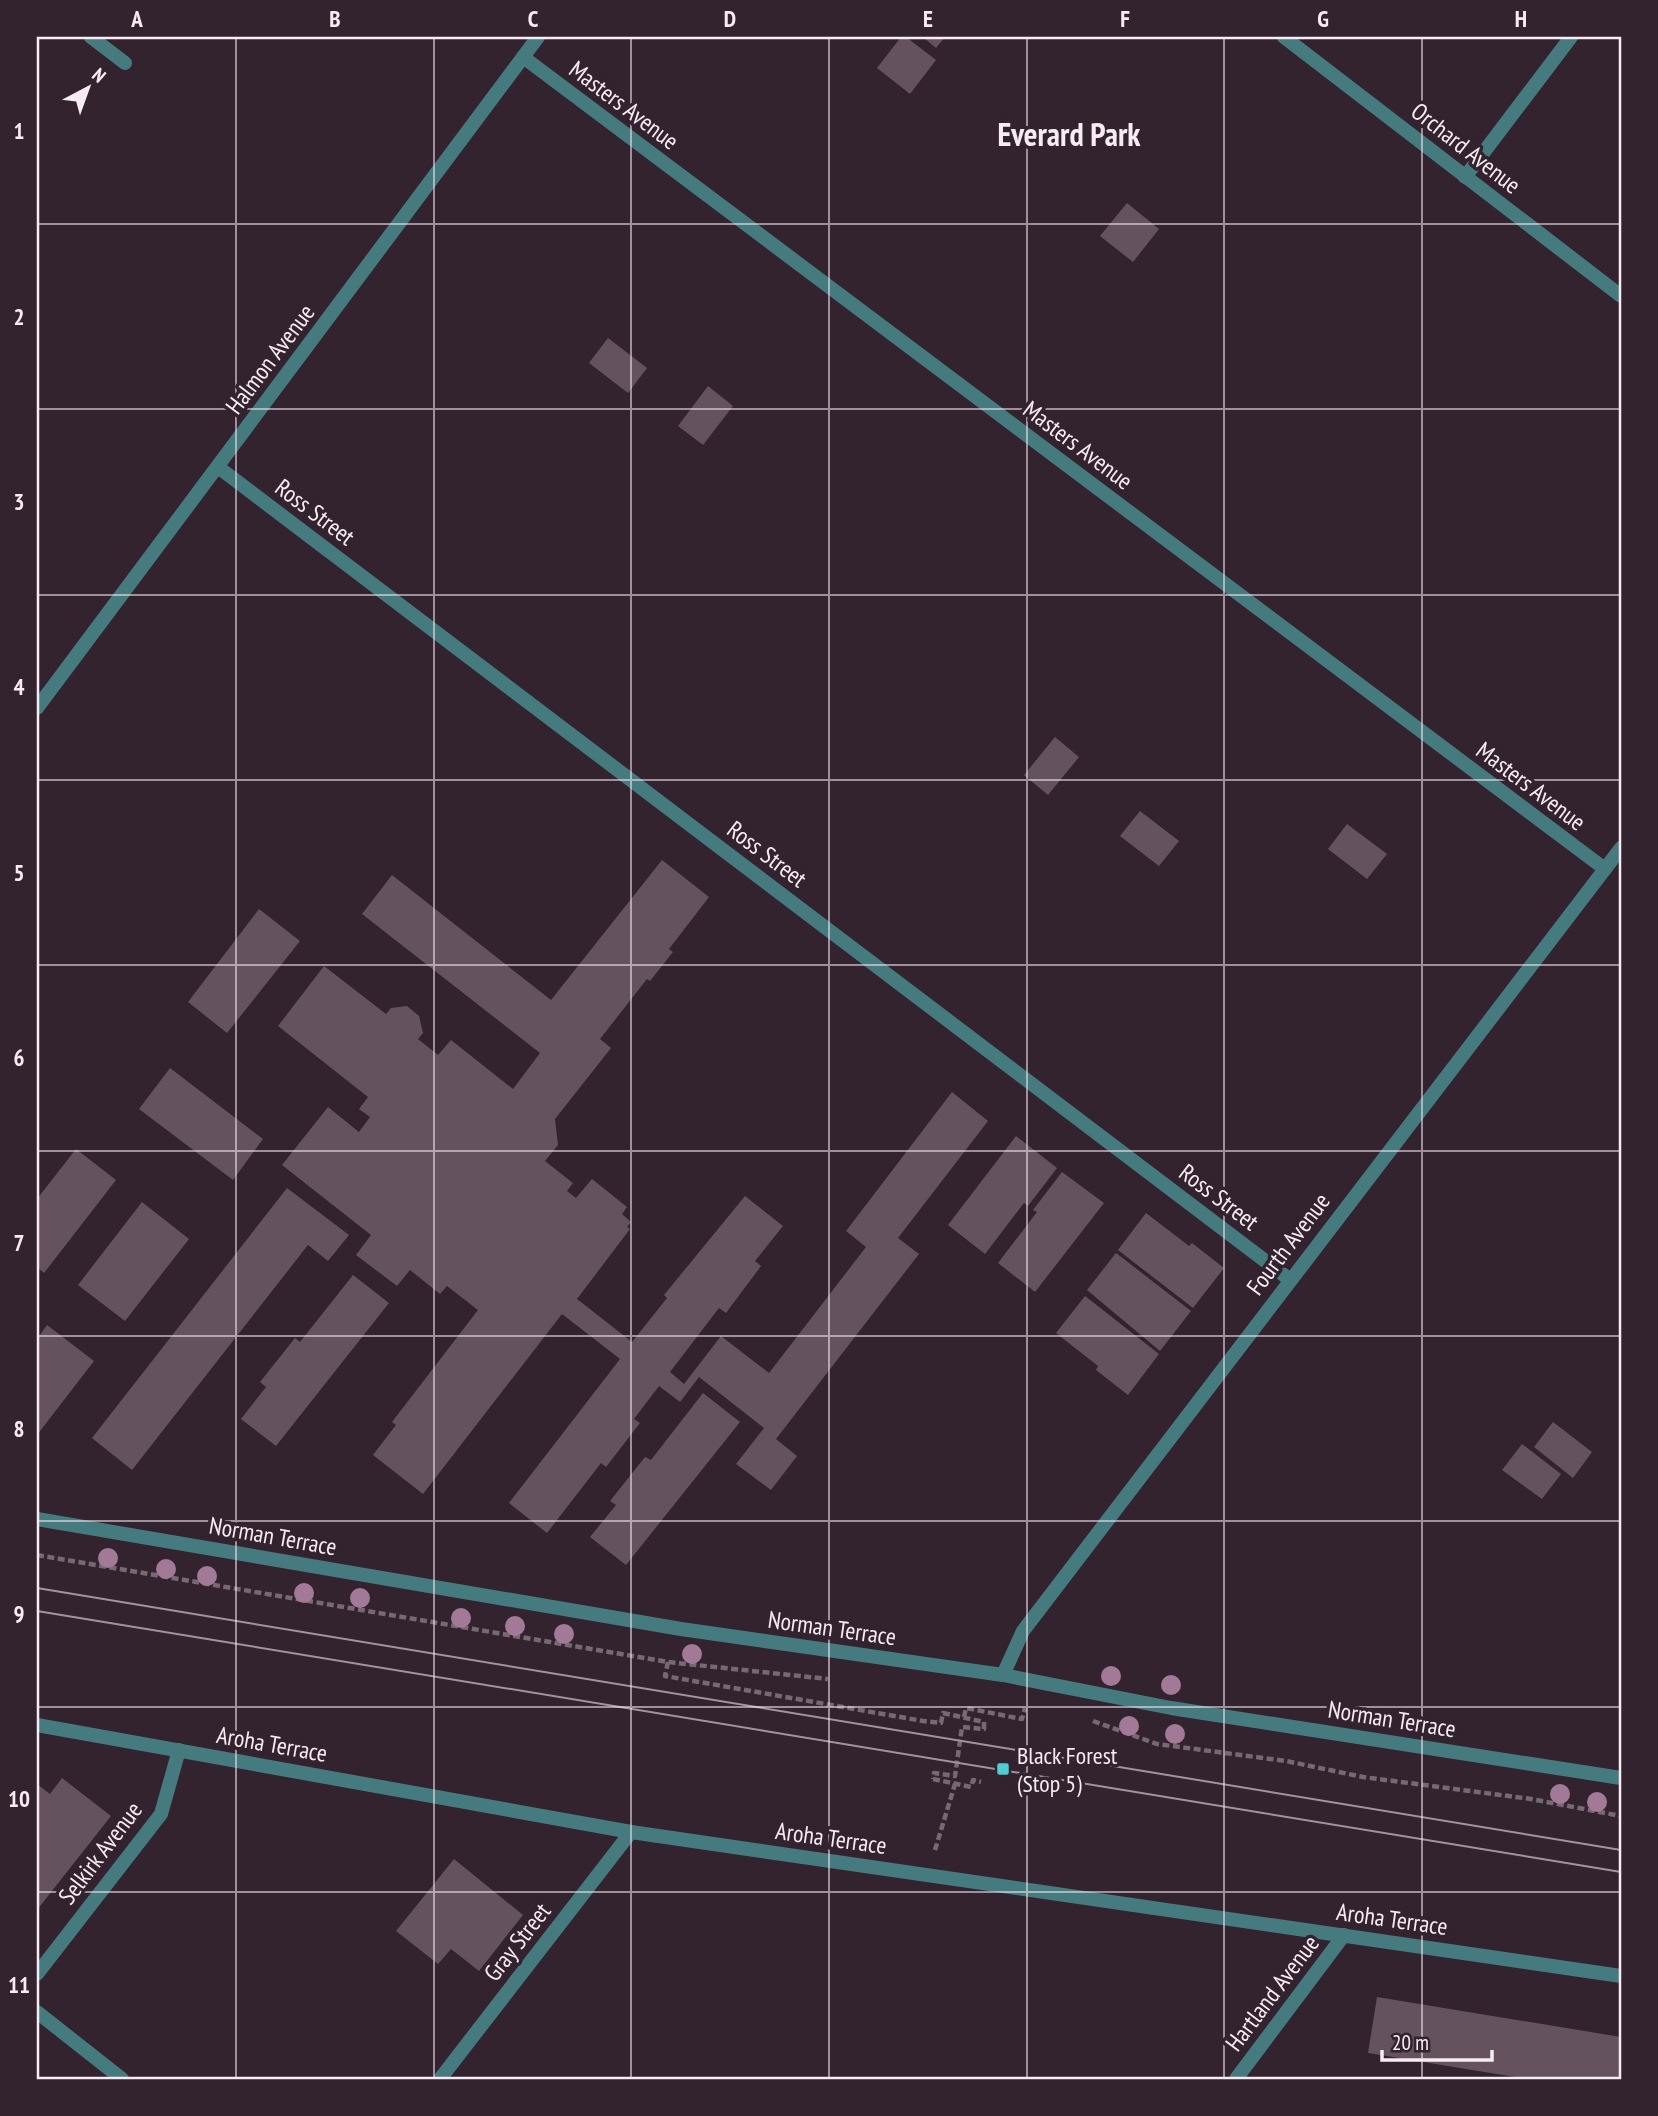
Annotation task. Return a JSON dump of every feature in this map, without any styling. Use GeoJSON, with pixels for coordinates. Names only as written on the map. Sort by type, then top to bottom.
{"type":"FeatureCollection","features":[{"type":"Feature","properties":{"kind":"street"},"geometry":{"type":"LineString","coordinates":[[91,37],[125,63]]}},
{"type":"Feature","properties":{"kind":"street","name":"Halmon Avenue"},"geometry":{"type":"LineString","coordinates":[[37,708],[538,37]]}},
{"type":"Feature","properties":{"kind":"street","name":"Orchard Avenue"},"geometry":{"type":"LineString","coordinates":[[1284,37],[1621,296]]}},
{"type":"Feature","properties":{"kind":"street"},"geometry":{"type":"LineString","coordinates":[[1465,177],[1571,37]]}},
{"type":"Feature","properties":{"kind":"street","name":"Masters Avenue"},"geometry":{"type":"LineString","coordinates":[[523,57],[1605,869]]}},
{"type":"Feature","properties":{"kind":"street","name":"Ross Street"},"geometry":{"type":"LineString","coordinates":[[218,467],[1289,1279]]}},
{"type":"Feature","properties":{"kind":"street","name":"Fourth Avenue"},"geometry":{"type":"LineString","coordinates":[[1003,1675],[1023,1631],[1289,1279],[1621,848]]}},
{"type":"Feature","properties":{"kind":"street","name":"Norman Terrace"},"geometry":{"type":"LineString","coordinates":[[37,1519],[681,1629],[1003,1675],[1171,1708],[1621,1778]]}},
{"type":"Feature","properties":{"kind":"street","name":"Aroha Terrace"},"geometry":{"type":"LineString","coordinates":[[37,1725],[631,1832],[1621,1976]]}},
{"type":"Feature","properties":{"kind":"street","name":"Selkirk Avenue"},"geometry":{"type":"LineString","coordinates":[[37,1974],[161,1814],[179,1750]]}},
{"type":"Feature","properties":{"kind":"street","name":"Gray Street"},"geometry":{"type":"LineString","coordinates":[[440,2079],[631,1832]]}},
{"type":"Feature","properties":{"kind":"street","name":"Hartland Avenue"},"geometry":{"type":"LineString","coordinates":[[1236,2079],[1344,1935]]}},
{"type":"Feature","properties":{"kind":"street"},"geometry":{"type":"LineString","coordinates":[[37,2012],[122,2079]]}},
{"type":"Feature","properties":{"kind":"path"},"geometry":{"type":"LineString","coordinates":[[37,1555],[668,1662],[836,1679]]}},
{"type":"Feature","properties":{"kind":"path"},"geometry":{"type":"LineString","coordinates":[[668,1662],[665,1676],[744,1692],[923,1721],[942,1723],[943,1713],[984,1723],[984,1729],[962,1727],[955,1776],[934,1773],[933,1779],[971,1787],[973,1780],[981,1782]]}},
{"type":"Feature","properties":{"kind":"path"},"geometry":{"type":"LineString","coordinates":[[1014,1703],[1037,1710]]}},
{"type":"Feature","properties":{"kind":"path"},"geometry":{"type":"LineString","coordinates":[[964,1717],[966,1708],[1023,1719],[1026,1708]]}},
{"type":"Feature","properties":{"kind":"path"},"geometry":{"type":"LineString","coordinates":[[1086,1717],[1114,1731],[1157,1744],[1286,1761],[1385,1781],[1531,1799],[1621,1816]]}},
{"type":"Feature","properties":{"kind":"path"},"geometry":{"type":"LineString","coordinates":[[928,1875],[955,1784]]}},
{"type":"Feature","properties":{"kind":"building"},"geometry":{"type":"Polygon","coordinates":[[[901,37],[906,37],[936,60],[910,94],[877,68],[901,37]]]}},
{"type":"Feature","properties":{"kind":"building"},"geometry":{"type":"Polygon","coordinates":[[[923,37],[945,37],[936,48],[923,37]]]}},
{"type":"Feature","properties":{"kind":"building"},"geometry":{"type":"Polygon","coordinates":[[[1127,203],[1159,229],[1133,262],[1100,236],[1127,203]]]}},
{"type":"Feature","properties":{"kind":"building"},"geometry":{"type":"Polygon","coordinates":[[[608,338],[647,368],[628,393],[589,363],[608,338]]]}},
{"type":"Feature","properties":{"kind":"building"},"geometry":{"type":"Polygon","coordinates":[[[708,386],[733,406],[703,445],[678,426],[708,386]]]}},
{"type":"Feature","properties":{"kind":"building"},"geometry":{"type":"Polygon","coordinates":[[[1055,737],[1079,757],[1048,795],[1024,775],[1055,737]]]}},
{"type":"Feature","properties":{"kind":"building"},"geometry":{"type":"Polygon","coordinates":[[[1140,811],[1179,841],[1159,866],[1120,836],[1140,811]]]}},
{"type":"Feature","properties":{"kind":"building"},"geometry":{"type":"Polygon","coordinates":[[[1347,824],[1387,854],[1367,879],[1328,849],[1347,824]]]}},
{"type":"Feature","properties":{"kind":"building"},"geometry":{"type":"Polygon","coordinates":[[[662,860],[709,897],[669,949],[673,952],[650,981],[647,979],[600,1039],[611,1048],[555,1119],[558,1145],[545,1161],[573,1183],[567,1191],[576,1198],[592,1179],[627,1207],[622,1214],[631,1222],[627,1227],[630,1229],[577,1299],[632,1342],[667,1298],[664,1295],[745,1196],[783,1226],[755,1261],[761,1266],[726,1313],[719,1308],[670,1372],[684,1384],[721,1336],[769,1373],[866,1247],[846,1231],[952,1092],[988,1121],[898,1238],[919,1254],[776,1439],[797,1456],[771,1490],[736,1464],[764,1428],[699,1377],[680,1402],[659,1386],[634,1419],[640,1423],[606,1467],[601,1463],[547,1533],[509,1503],[620,1359],[562,1314],[423,1494],[373,1455],[396,1425],[392,1422],[478,1310],[447,1286],[440,1294],[410,1270],[397,1286],[356,1255],[371,1235],[282,1165],[328,1107],[359,1132],[370,1117],[359,1109],[368,1097],[278,1026],[324,966],[386,1014],[391,1008],[407,1006],[419,1016],[423,1033],[418,1039],[438,1055],[451,1040],[513,1089],[540,1053],[362,914],[392,875],[551,1000],[662,860]]]}},
{"type":"Feature","properties":{"kind":"building"},"geometry":{"type":"Polygon","coordinates":[[[259,909],[300,941],[227,1033],[188,1002],[259,909]]]}},
{"type":"Feature","properties":{"kind":"building"},"geometry":{"type":"Polygon","coordinates":[[[170,1068],[263,1139],[233,1180],[139,1109],[170,1068]]]}},
{"type":"Feature","properties":{"kind":"building"},"geometry":{"type":"Polygon","coordinates":[[[1016,1136],[1057,1168],[1028,1206],[1024,1203],[985,1254],[948,1225],[1016,1136]]]}},
{"type":"Feature","properties":{"kind":"building"},"geometry":{"type":"Polygon","coordinates":[[[76,1149],[116,1180],[44,1273],[37,1267],[37,1199],[76,1149]]]}},
{"type":"Feature","properties":{"kind":"building"},"geometry":{"type":"Polygon","coordinates":[[[1062,1172],[1104,1203],[1035,1292],[998,1263],[1037,1212],[1033,1210],[1062,1172]]]}},
{"type":"Feature","properties":{"kind":"building"},"geometry":{"type":"Polygon","coordinates":[[[287,1188],[349,1235],[328,1261],[308,1245],[132,1470],[92,1438],[287,1188]]]}},
{"type":"Feature","properties":{"kind":"building"},"geometry":{"type":"Polygon","coordinates":[[[142,1202],[189,1239],[125,1321],[78,1285],[142,1202]]]}},
{"type":"Feature","properties":{"kind":"building"},"geometry":{"type":"Polygon","coordinates":[[[1146,1213],[1189,1246],[1192,1243],[1224,1268],[1193,1308],[1118,1250],[1146,1213]]]}},
{"type":"Feature","properties":{"kind":"building"},"geometry":{"type":"Polygon","coordinates":[[[1116,1253],[1191,1311],[1160,1351],[1087,1290],[1116,1253]]]}},
{"type":"Feature","properties":{"kind":"building"},"geometry":{"type":"Polygon","coordinates":[[[353,1275],[389,1303],[276,1446],[241,1419],[266,1387],[260,1382],[295,1338],[300,1342],[353,1275]]]}},
{"type":"Feature","properties":{"kind":"building"},"geometry":{"type":"Polygon","coordinates":[[[1085,1296],[1159,1354],[1128,1395],[1096,1370],[1098,1366],[1056,1333],[1085,1296]]]}},
{"type":"Feature","properties":{"kind":"building"},"geometry":{"type":"Polygon","coordinates":[[[47,1325],[94,1361],[37,1435],[37,1339],[47,1325]]]}},
{"type":"Feature","properties":{"kind":"building"},"geometry":{"type":"Polygon","coordinates":[[[703,1393],[740,1422],[626,1565],[590,1537],[616,1505],[610,1501],[645,1457],[651,1460],[703,1393]]]}},
{"type":"Feature","properties":{"kind":"building"},"geometry":{"type":"Polygon","coordinates":[[[1553,1422],[1592,1452],[1573,1478],[1534,1447],[1553,1422]]]}},
{"type":"Feature","properties":{"kind":"building"},"geometry":{"type":"Polygon","coordinates":[[[1522,1444],[1561,1474],[1542,1499],[1502,1470],[1522,1444]]]}},
{"type":"Feature","properties":{"kind":"building"},"geometry":{"type":"Polygon","coordinates":[[[62,1778],[111,1816],[37,1910],[37,1784],[50,1794],[62,1778]]]}},
{"type":"Feature","properties":{"kind":"building"},"geometry":{"type":"Polygon","coordinates":[[[454,1859],[523,1915],[479,1971],[451,1949],[438,1964],[396,1931],[454,1859]]]}},
{"type":"Feature","properties":{"kind":"building"},"geometry":{"type":"Polygon","coordinates":[[[1377,1997],[1621,2037],[1621,2079],[1527,2079],[1368,2053],[1377,1997]]]}},
{"type":"Feature","properties":{"kind":"tram line"},"geometry":{"type":"LineString","coordinates":[[37,1588],[1621,1850]]}},
{"type":"Feature","properties":{"kind":"tram line"},"geometry":{"type":"LineString","coordinates":[[37,1611],[1621,1872]]}},
{"type":"Feature","properties":{"kind":"place","name":"Black Forest (Stop 5)"},"geometry":{"type":"Point","coordinates":[1003,1769]}},
{"type":"Feature","properties":{"kind":"district","name":"Everard Park"},"geometry":{"type":"Point","coordinates":[1069,134]}}]}
